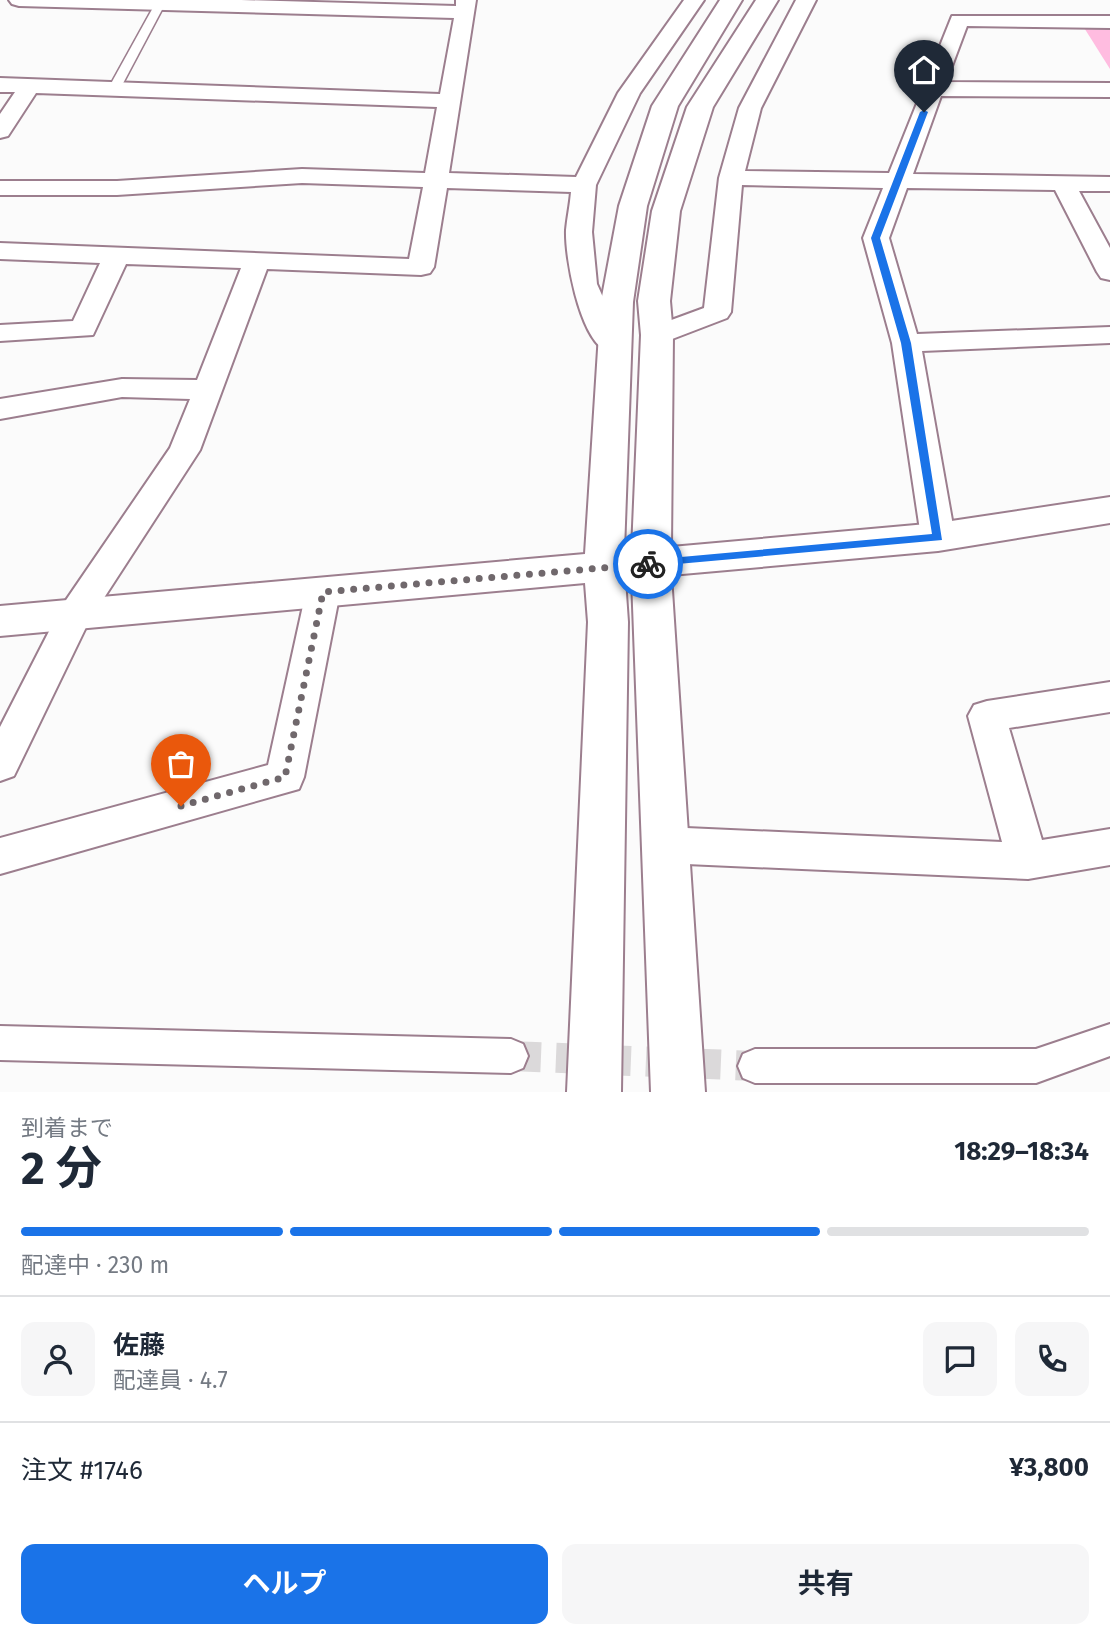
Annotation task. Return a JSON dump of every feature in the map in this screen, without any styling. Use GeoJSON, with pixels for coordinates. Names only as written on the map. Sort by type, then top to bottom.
{"type":"FeatureCollection","features":[{"type":"Feature","properties":{"kind":"street"},"geometry":{"type":"LineString","coordinates":[[0,251],[421,267],[466,6],[19,0]]}},
{"type":"Feature","properties":{"kind":"street"},"geometry":{"type":"LineString","coordinates":[[614,344],[606,336],[584,284],[579,232],[584,185],[629,93],[694,0]]}},
{"type":"Feature","properties":{"kind":"street"},"geometry":{"type":"LineString","coordinates":[[594,1092],[608,622],[604,567],[617,302],[633,205],[665,106],[731,0]]}},
{"type":"Feature","properties":{"kind":"street"},"geometry":{"type":"LineString","coordinates":[[678,1092],[651,564],[656,318],[666,211],[700,107],[767,0]]}},
{"type":"Feature","properties":{"kind":"street"},"geometry":{"type":"LineString","coordinates":[[656,318],[716,312],[731,178],[750,108],[806,0]]}},
{"type":"Feature","properties":{"kind":"street"},"geometry":{"type":"LineString","coordinates":[[938,537],[906,343],[876,238],[959,20],[1110,22]]}},
{"type":"Feature","properties":{"kind":"street"},"geometry":{"type":"LineString","coordinates":[[0,85],[450,101]]}},
{"type":"Feature","properties":{"kind":"street"},"geometry":{"type":"LineString","coordinates":[[0,131],[30,86]]}},
{"type":"Feature","properties":{"kind":"street"},"geometry":{"type":"LineString","coordinates":[[933,89],[1110,90]]}},
{"type":"Feature","properties":{"kind":"street"},"geometry":{"type":"LineString","coordinates":[[0,188],[117,188],[302,176],[436,178],[584,185]]}},
{"type":"Feature","properties":{"kind":"street"},"geometry":{"type":"LineString","coordinates":[[731,178],[1110,184]]}},
{"type":"Feature","properties":{"kind":"street"},"geometry":{"type":"LineString","coordinates":[[1063,183],[1110,272]]}},
{"type":"Feature","properties":{"kind":"street"},"geometry":{"type":"LineString","coordinates":[[0,333],[83,330],[116,256]]}},
{"type":"Feature","properties":{"kind":"street"},"geometry":{"type":"LineString","coordinates":[[0,765],[74,614],[186,450],[257,261]]}},
{"type":"Feature","properties":{"kind":"street"},"geometry":{"type":"LineString","coordinates":[[906,343],[1110,335]]}},
{"type":"Feature","properties":{"kind":"street"},"geometry":{"type":"LineString","coordinates":[[0,410],[122,388],[208,390]]}},
{"type":"Feature","properties":{"kind":"street"},"geometry":{"type":"LineString","coordinates":[[0,621],[938,537],[1110,510]]}},
{"type":"Feature","properties":{"kind":"street"},"geometry":{"type":"LineString","coordinates":[[0,856],[285,777],[323,592]]}},
{"type":"Feature","properties":{"kind":"street"},"geometry":{"type":"LineString","coordinates":[[1028,861],[987,716],[1110,696]]}},
{"type":"Feature","properties":{"kind":"street"},"geometry":{"type":"LineString","coordinates":[[664,845],[1028,861],[1110,847]]}},
{"type":"Feature","properties":{"kind":"street"},"geometry":{"type":"LineString","coordinates":[[755,1066],[1036,1066],[1110,1040]]}},
{"type":"Feature","properties":{"kind":"street"},"geometry":{"type":"LineString","coordinates":[[0,1043],[510,1056]]}},
{"type":"Feature","properties":{"kind":"lane"},"geometry":{"type":"LineString","coordinates":[[114,89],[175,3]]}},
{"type":"Feature","properties":{"kind":"shaded area"},"geometry":{"type":"Polygon","coordinates":[[[1083,26],[1110,26],[1110,69],[1083,26]]]}},
{"type":"Feature","properties":{"kind":"tunnel"},"geometry":{"type":"LineString","coordinates":[[511,1056],[755,1066]]}},
{"type":"Feature","properties":{"kind":"way so far"},"geometry":{"type":"LineString","coordinates":[[181,806],[285,777],[323,592],[648,564]]}},
{"type":"Feature","properties":{"kind":"route"},"geometry":{"type":"LineString","coordinates":[[648,564],[938,537],[906,343],[876,238],[924,112]]}}]}
